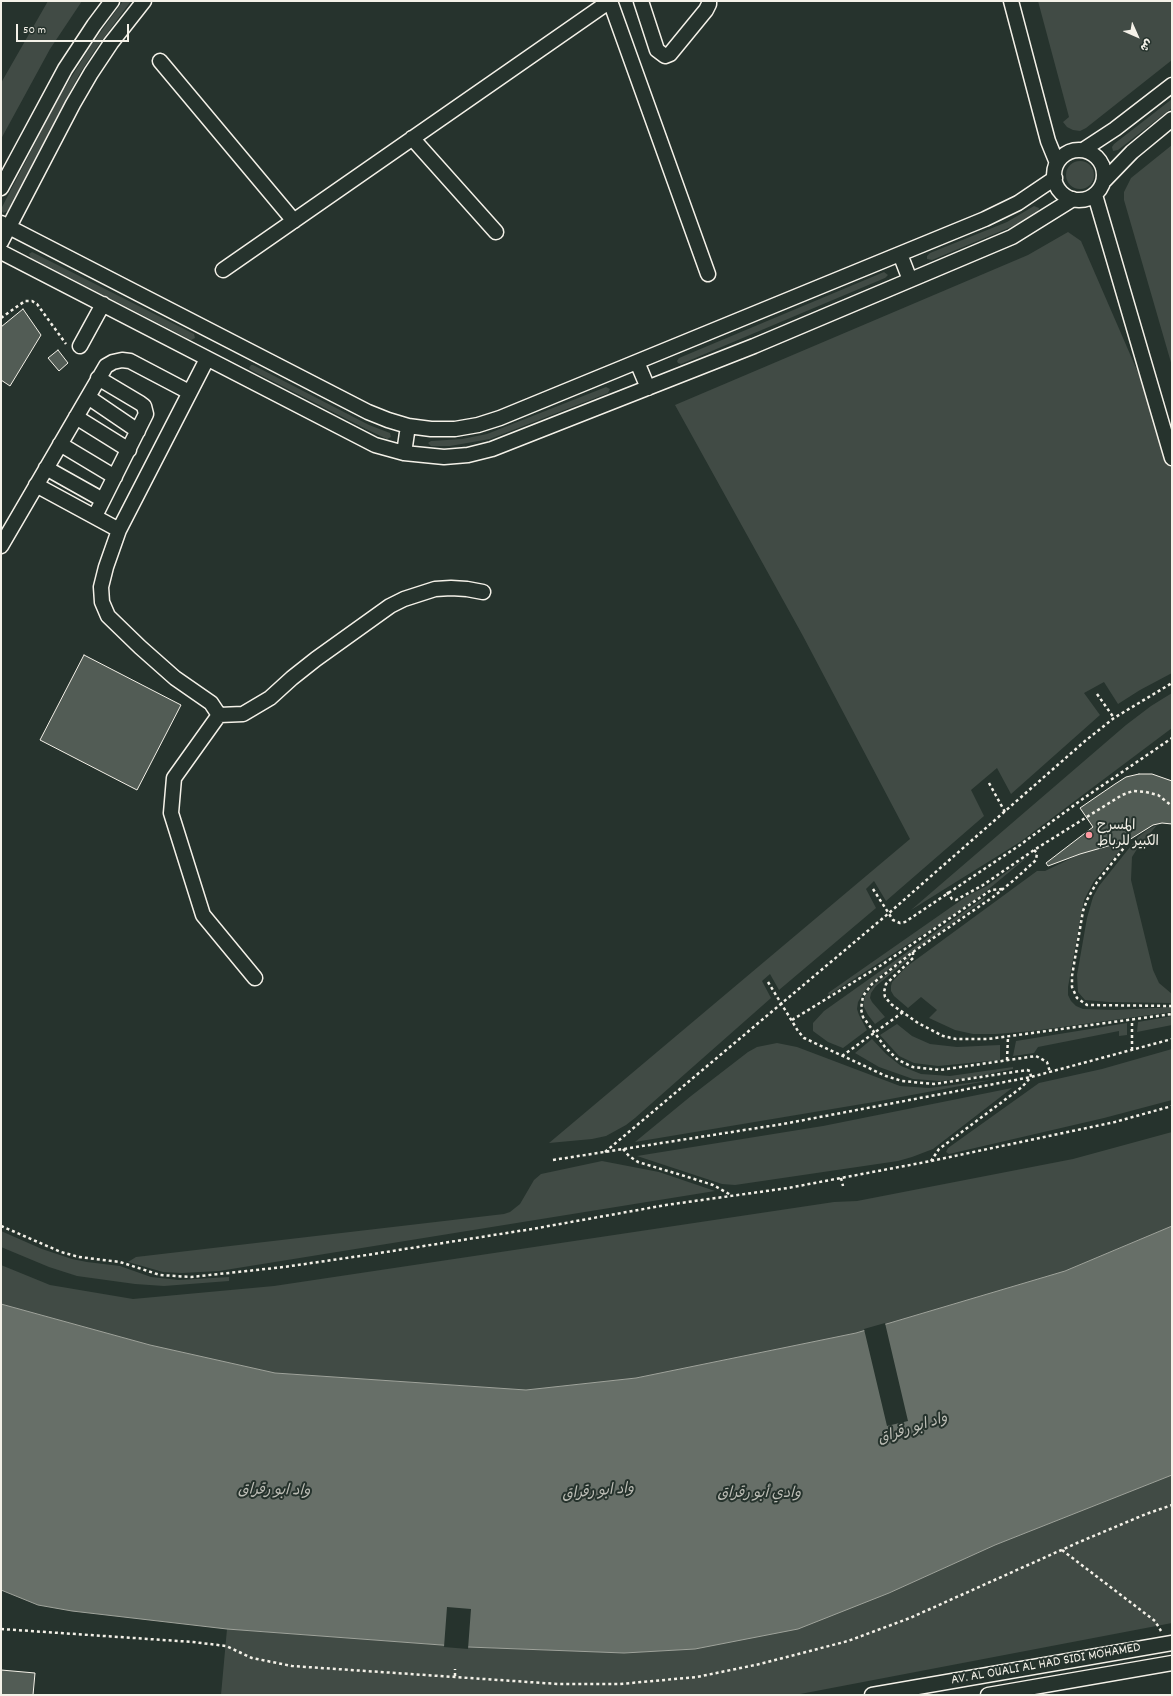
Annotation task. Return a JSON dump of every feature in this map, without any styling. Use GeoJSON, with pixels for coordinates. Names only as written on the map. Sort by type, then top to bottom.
{"type":"FeatureCollection","features":[{"type":"Feature","properties":{"kind":"street"},"geometry":{"type":"LineString","coordinates":[[1,188],[65,69],[112,1]]}},
{"type":"Feature","properties":{"kind":"street"},"geometry":{"type":"LineString","coordinates":[[1,242],[5,225],[84,85],[111,43],[144,1]]}},
{"type":"Feature","properties":{"kind":"street"},"geometry":{"type":"LineString","coordinates":[[223,270],[610,1],[708,274]]}},
{"type":"Feature","properties":{"kind":"street"},"geometry":{"type":"LineString","coordinates":[[641,1],[657,50],[665,56],[670,54],[706,10],[709,1]]}},
{"type":"Feature","properties":{"kind":"street"},"geometry":{"type":"LineString","coordinates":[[1011,1],[1048,142],[1057,163],[1054,178],[1059,190],[1067,198],[1085,200],[1095,195],[1104,181],[1132,152],[1172,120]]}},
{"type":"Feature","properties":{"kind":"street"},"geometry":{"type":"LineString","coordinates":[[160,61],[294,221]]}},
{"type":"Feature","properties":{"kind":"street"},"geometry":{"type":"LineString","coordinates":[[1057,163],[1068,153],[1083,150],[1120,126],[1172,86]]}},
{"type":"Feature","properties":{"kind":"street"},"geometry":{"type":"LineString","coordinates":[[412,138],[496,232]]}},
{"type":"Feature","properties":{"kind":"street"},"geometry":{"type":"LineString","coordinates":[[1083,150],[1094,155],[1098,159],[1104,169],[1104,181]]}},
{"type":"Feature","properties":{"kind":"street"},"geometry":{"type":"LineString","coordinates":[[5,225],[368,412],[408,426],[455,429],[478,425],[500,418],[1002,212],[1029,196],[1054,178]]}},
{"type":"Feature","properties":{"kind":"street"},"geometry":{"type":"LineString","coordinates":[[1095,195],[1172,458]]}},
{"type":"Feature","properties":{"kind":"street"},"geometry":{"type":"LineString","coordinates":[[1,252],[375,445],[404,453],[444,457],[468,455],[492,450],[754,346],[1012,237],[1073,199]]}},
{"type":"Feature","properties":{"kind":"street"},"geometry":{"type":"LineString","coordinates":[[900,254],[910,280]]}},
{"type":"Feature","properties":{"kind":"street"},"geometry":{"type":"LineString","coordinates":[[74,346],[103,304]]}},
{"type":"Feature","properties":{"kind":"street"},"geometry":{"type":"LineString","coordinates":[[207,358],[119,530],[106,567],[101,587],[102,602],[108,616],[175,678],[211,704],[219,715]]}},
{"type":"Feature","properties":{"kind":"street"},"geometry":{"type":"LineString","coordinates":[[1,546],[106,366],[113,362],[122,360],[130,361],[189,392]]}},
{"type":"Feature","properties":{"kind":"street"},"geometry":{"type":"LineString","coordinates":[[637,362],[648,388]]}},
{"type":"Feature","properties":{"kind":"street"},"geometry":{"type":"LineString","coordinates":[[94,516],[129,450],[146,414],[144,406],[98,378]]}},
{"type":"Feature","properties":{"kind":"street"},"geometry":{"type":"LineString","coordinates":[[88,397],[138,432]]}},
{"type":"Feature","properties":{"kind":"street"},"geometry":{"type":"LineString","coordinates":[[76,417],[129,450]]}},
{"type":"Feature","properties":{"kind":"street"},"geometry":{"type":"LineString","coordinates":[[404,453],[408,426]]}},
{"type":"Feature","properties":{"kind":"street"},"geometry":{"type":"LineString","coordinates":[[60,444],[115,477]]}},
{"type":"Feature","properties":{"kind":"street"},"geometry":{"type":"LineString","coordinates":[[46,468],[103,500]]}},
{"type":"Feature","properties":{"kind":"street"},"geometry":{"type":"LineString","coordinates":[[36,485],[119,530]]}},
{"type":"Feature","properties":{"kind":"street"},"geometry":{"type":"LineString","coordinates":[[219,715],[244,714],[270,698],[316,659],[390,606],[404,598],[435,589],[467,589],[483,592]]}},
{"type":"Feature","properties":{"kind":"street"},"geometry":{"type":"LineString","coordinates":[[219,715],[174,778],[171,813],[203,915],[255,978]]}},
{"type":"Feature","properties":{"kind":"street","name":"AV. AL OUALI AL HAD SIDI MOHAMED"},"geometry":{"type":"LineString","coordinates":[[872,1695],[1172,1643]]}},
{"type":"Feature","properties":{"kind":"street","name":"AV. AL OUALI AL HAD SIDI MOHAMED"},"geometry":{"type":"LineString","coordinates":[[988,1695],[1172,1663]]}},
{"type":"Feature","properties":{"kind":"path"},"geometry":{"type":"LineString","coordinates":[[1,318],[25,301],[32,301],[74,346]]}},
{"type":"Feature","properties":{"kind":"path"},"geometry":{"type":"LineString","coordinates":[[605,1152],[889,913],[1047,774],[1114,718],[1172,684]]}},
{"type":"Feature","properties":{"kind":"path"},"geometry":{"type":"LineString","coordinates":[[1097,694],[1114,718]]}},
{"type":"Feature","properties":{"kind":"path"},"geometry":{"type":"LineString","coordinates":[[873,889],[896,922],[900,923],[1025,841],[1084,798],[1172,738]]}},
{"type":"Feature","properties":{"kind":"path"},"geometry":{"type":"LineString","coordinates":[[989,783],[1005,812]]}},
{"type":"Feature","properties":{"kind":"path"},"geometry":{"type":"LineString","coordinates":[[947,892],[952,899],[956,900],[982,885],[1034,850],[1122,795],[1133,791],[1146,792],[1158,795],[1172,806]]}},
{"type":"Feature","properties":{"kind":"path"},"geometry":{"type":"LineString","coordinates":[[1127,844],[1097,882],[1087,900],[1083,911],[1072,976],[1072,987],[1077,998],[1087,1005],[1172,1006]]}},
{"type":"Feature","properties":{"kind":"path"},"geometry":{"type":"LineString","coordinates":[[1034,850],[1037,853],[1036,860],[1002,889],[913,952],[872,984],[863,996],[861,1009],[863,1017],[885,1047],[898,1060],[906,1064],[920,1068],[940,1070],[1036,1056],[1047,1062],[1050,1072]]}},
{"type":"Feature","properties":{"kind":"path"},"geometry":{"type":"LineString","coordinates":[[792,1020],[883,964],[991,890],[1002,889]]}},
{"type":"Feature","properties":{"kind":"path"},"geometry":{"type":"LineString","coordinates":[[913,952],[913,958],[889,980],[884,988],[887,1001],[930,1030],[943,1036],[970,1040],[1008,1037],[1172,1014]]}},
{"type":"Feature","properties":{"kind":"path"},"geometry":{"type":"LineString","coordinates":[[768,982],[804,1038],[886,1076],[918,1084],[951,1083],[1027,1070],[1030,1071],[1031,1077]]}},
{"type":"Feature","properties":{"kind":"path"},"geometry":{"type":"LineString","coordinates":[[842,1056],[902,1012]]}},
{"type":"Feature","properties":{"kind":"path"},"geometry":{"type":"LineString","coordinates":[[1132,1020],[1132,1050]]}},
{"type":"Feature","properties":{"kind":"path"},"geometry":{"type":"LineString","coordinates":[[1007,1060],[1008,1037]]}},
{"type":"Feature","properties":{"kind":"path"},"geometry":{"type":"LineString","coordinates":[[553,1160],[822,1118],[1031,1077],[1172,1039]]}},
{"type":"Feature","properties":{"kind":"path"},"geometry":{"type":"LineString","coordinates":[[931,1161],[939,1149],[1022,1087],[1031,1077]]}},
{"type":"Feature","properties":{"kind":"path"},"geometry":{"type":"LineString","coordinates":[[1,1226],[61,1252],[79,1257],[120,1262],[160,1275],[191,1277],[284,1267],[367,1255],[732,1195],[788,1188],[931,1161],[1094,1127],[1172,1106]]}},
{"type":"Feature","properties":{"kind":"path"},"geometry":{"type":"LineString","coordinates":[[623,1149],[629,1156],[638,1162],[713,1185],[732,1195]]}},
{"type":"Feature","properties":{"kind":"path"},"geometry":{"type":"LineString","coordinates":[[841,1178],[843,1186]]}},
{"type":"Feature","properties":{"kind":"path"},"geometry":{"type":"LineString","coordinates":[[1,1629],[193,1642],[226,1646],[252,1658],[292,1666],[558,1684],[620,1684],[697,1677],[753,1665],[848,1641],[910,1618],[1062,1550],[1146,1514],[1172,1505]]}},
{"type":"Feature","properties":{"kind":"path"},"geometry":{"type":"LineString","coordinates":[[1062,1550],[1155,1621],[1161,1632]]}},
{"type":"Feature","properties":{"kind":"path"},"geometry":{"type":"LineString","coordinates":[[455,1669],[455,1676]]}},
{"type":"Feature","properties":{"kind":"shaded area"},"geometry":{"type":"Polygon","coordinates":[[[48,1],[82,1],[50,49],[1,139],[1,83],[48,1]]]}},
{"type":"Feature","properties":{"kind":"shaded area"},"geometry":{"type":"Polygon","coordinates":[[[123,1],[131,1],[80,73],[8,211],[3,213],[1,209],[59,97],[92,44],[123,1]]]}},
{"type":"Feature","properties":{"kind":"shaded area"},"geometry":{"type":"Polygon","coordinates":[[[1038,1],[1172,1],[1172,60],[1086,128],[1080,131],[1073,130],[1067,127],[1063,122],[1069,117],[1038,1]]]}},
{"type":"Feature","properties":{"kind":"shaded area"},"geometry":{"type":"Polygon","coordinates":[[[1172,99],[1172,108],[1118,150],[1113,151],[1112,147],[1114,144],[1172,99]]]}},
{"type":"Feature","properties":{"kind":"shaded area"},"geometry":{"type":"Polygon","coordinates":[[[1172,145],[1172,366],[1124,200],[1124,192],[1131,178],[1172,145]]]}},
{"type":"Feature","properties":{"kind":"shaded area"},"geometry":{"type":"Polygon","coordinates":[[[1080,161],[1090,165],[1094,175],[1090,185],[1080,189],[1070,185],[1066,175],[1070,165],[1080,161]]]}},
{"type":"Feature","properties":{"kind":"shaded area"},"geometry":{"type":"Polygon","coordinates":[[[1034,206],[1039,208],[1038,212],[1018,224],[932,260],[927,259],[927,256],[930,253],[1007,222],[1034,206]]]}},
{"type":"Feature","properties":{"kind":"shaded area"},"geometry":{"type":"Polygon","coordinates":[[[1068,232],[1081,241],[1172,451],[1172,673],[1118,704],[1104,682],[1084,693],[1100,715],[1011,794],[997,768],[971,790],[984,816],[886,901],[874,881],[866,889],[876,908],[779,990],[770,974],[762,981],[771,998],[635,1118],[626,1125],[606,1136],[592,1139],[549,1143],[910,839],[803,636],[675,405],[1028,255],[1068,232]]]}},
{"type":"Feature","properties":{"kind":"shaded area"},"geometry":{"type":"Polygon","coordinates":[[[32,252],[194,334],[195,338],[191,340],[31,258],[29,254],[32,252]]]}},
{"type":"Feature","properties":{"kind":"shaded area"},"geometry":{"type":"Polygon","coordinates":[[[884,272],[888,275],[885,278],[681,364],[677,361],[679,358],[884,272]]]}},
{"type":"Feature","properties":{"kind":"shaded area"},"geometry":{"type":"Polygon","coordinates":[[[251,365],[369,425],[390,433],[391,437],[387,439],[366,429],[251,370],[249,368],[251,365]]]}},
{"type":"Feature","properties":{"kind":"shaded area"},"geometry":{"type":"Polygon","coordinates":[[[606,387],[610,389],[608,393],[490,439],[450,446],[431,446],[428,443],[431,441],[462,439],[487,434],[606,387]]]}},
{"type":"Feature","properties":{"kind":"shaded area"},"geometry":{"type":"Polygon","coordinates":[[[1172,693],[1172,728],[1020,842],[911,910],[1126,725],[1151,706],[1172,693]]]}},
{"type":"Feature","properties":{"kind":"shaded area"},"geometry":{"type":"Polygon","coordinates":[[[1157,825],[1132,857],[1131,880],[1153,970],[1159,983],[1172,994],[1172,1003],[1085,1000],[1078,992],[1077,975],[1087,918],[1093,897],[1099,886],[1138,837],[1157,825]]]}},
{"type":"Feature","properties":{"kind":"shaded area"},"geometry":{"type":"Polygon","coordinates":[[[1129,840],[1094,881],[1084,900],[1068,987],[1068,995],[1076,1006],[1083,1009],[1115,1010],[1172,1007],[1172,1012],[1033,1031],[973,1034],[955,1030],[929,1018],[937,1010],[921,997],[908,1008],[894,996],[891,991],[892,982],[906,967],[1037,871],[1045,871],[1080,854],[1129,840]]]}},
{"type":"Feature","properties":{"kind":"shaded area"},"geometry":{"type":"Polygon","coordinates":[[[1030,855],[979,897],[829,995],[828,993],[967,896],[987,886],[1030,855]]]}},
{"type":"Feature","properties":{"kind":"shaded area"},"geometry":{"type":"Polygon","coordinates":[[[986,896],[984,900],[881,975],[866,989],[858,1002],[857,1009],[867,1030],[843,1048],[828,1042],[813,1031],[813,1023],[824,1011],[986,896]]]}},
{"type":"Feature","properties":{"kind":"shaded area"},"geometry":{"type":"Polygon","coordinates":[[[910,956],[910,958],[876,986],[871,993],[870,998],[872,1002],[885,1017],[875,1024],[863,1005],[865,996],[874,985],[910,956]]]}},
{"type":"Feature","properties":{"kind":"shaded area"},"geometry":{"type":"Polygon","coordinates":[[[1172,1016],[1172,1025],[1137,1032],[1138,1022],[1172,1016]]]}},
{"type":"Feature","properties":{"kind":"shaded area"},"geometry":{"type":"Polygon","coordinates":[[[1127,1023],[1127,1035],[1119,1036],[1119,1031],[1038,1047],[1034,1053],[1013,1056],[1016,1041],[1127,1023]]]}},
{"type":"Feature","properties":{"kind":"shaded area"},"geometry":{"type":"Polygon","coordinates":[[[897,1024],[912,1036],[930,1044],[957,1047],[1000,1045],[1000,1060],[938,1066],[914,1063],[899,1056],[880,1035],[897,1024]]]}},
{"type":"Feature","properties":{"kind":"shaded area"},"geometry":{"type":"Polygon","coordinates":[[[872,1039],[886,1054],[901,1066],[921,1074],[950,1076],[1013,1067],[1013,1069],[968,1078],[940,1081],[913,1079],[879,1067],[855,1053],[872,1039]]]}},
{"type":"Feature","properties":{"kind":"shaded area"},"geometry":{"type":"Polygon","coordinates":[[[777,1043],[797,1047],[900,1086],[929,1088],[992,1080],[874,1102],[635,1142],[748,1052],[757,1047],[777,1043]]]}},
{"type":"Feature","properties":{"kind":"shaded area"},"geometry":{"type":"Polygon","coordinates":[[[1172,1049],[1172,1100],[1104,1118],[949,1154],[946,1152],[948,1148],[1039,1083],[1102,1069],[1172,1049]]]}},
{"type":"Feature","properties":{"kind":"shaded area"},"geometry":{"type":"Polygon","coordinates":[[[1012,1088],[933,1149],[898,1161],[735,1185],[722,1184],[637,1156],[823,1126],[1012,1088]]]}},
{"type":"Feature","properties":{"kind":"shaded area"},"geometry":{"type":"Polygon","coordinates":[[[1172,1132],[1172,1226],[1065,1271],[856,1333],[636,1378],[526,1390],[275,1373],[150,1345],[1,1304],[1,1265],[50,1285],[133,1299],[274,1286],[834,1202],[857,1201],[1073,1159],[1172,1132]]]}},
{"type":"Feature","properties":{"kind":"shaded area"},"geometry":{"type":"Polygon","coordinates":[[[602,1161],[659,1172],[715,1191],[219,1271],[182,1273],[163,1272],[128,1262],[136,1257],[504,1214],[510,1212],[520,1204],[534,1180],[541,1174],[602,1161]]]}},
{"type":"Feature","properties":{"kind":"shaded area"},"geometry":{"type":"Polygon","coordinates":[[[1,1231],[42,1249],[72,1259],[120,1266],[151,1277],[179,1280],[229,1277],[229,1281],[164,1286],[135,1284],[77,1276],[49,1267],[1,1247],[1,1231]]]}},
{"type":"Feature","properties":{"kind":"shaded area"},"geometry":{"type":"Polygon","coordinates":[[[1172,1475],[1172,1623],[795,1695],[221,1695],[227,1629],[468,1647],[624,1653],[695,1649],[889,1593],[995,1545],[1172,1475]]]}},
{"type":"Feature","properties":{"kind":"water","name":"وادي أبو رقراق"},"geometry":{"type":"Polygon","coordinates":[[[1172,1226],[1172,1475],[995,1545],[889,1593],[798,1629],[695,1649],[624,1653],[468,1647],[227,1629],[72,1611],[38,1605],[1,1590],[1,1304],[150,1345],[275,1373],[526,1390],[636,1378],[856,1333],[1065,1271],[1172,1226]]]}},
{"type":"Feature","properties":{"kind":"pier"},"geometry":{"type":"Polygon","coordinates":[[[885,1323],[908,1421],[887,1426],[864,1329],[885,1323]]]}},
{"type":"Feature","properties":{"kind":"pier"},"geometry":{"type":"Polygon","coordinates":[[[447,1607],[471,1609],[468,1649],[444,1647],[447,1607]]]}},
{"type":"Feature","properties":{"kind":"building"},"geometry":{"type":"Polygon","coordinates":[[[23,309],[41,335],[10,386],[1,380],[1,327],[23,309]]]}},
{"type":"Feature","properties":{"kind":"building"},"geometry":{"type":"Polygon","coordinates":[[[58,350],[68,363],[59,371],[48,358],[58,350]]]}},
{"type":"Feature","properties":{"kind":"building"},"geometry":{"type":"Polygon","coordinates":[[[84,655],[181,705],[137,790],[40,740],[84,655]]]}},
{"type":"Feature","properties":{"kind":"building","name":"المسرح الكبير للرباط"},"geometry":{"type":"Polygon","coordinates":[[[1139,774],[1152,774],[1172,781],[1172,824],[1162,823],[1153,825],[1129,840],[1080,854],[1048,866],[1046,863],[1093,827],[1080,808],[1126,777],[1139,774]]]}},
{"type":"Feature","properties":{"kind":"building"},"geometry":{"type":"Polygon","coordinates":[[[1,1670],[35,1673],[33,1695],[1,1695],[1,1670]]]}},
{"type":"Feature","properties":{"kind":"place","name":"المسرح الكبير للرباط"},"geometry":{"type":"Point","coordinates":[1089,835]}},
{"type":"Feature","properties":{"kind":"water label","name":"واد ابو رقراق"},"geometry":{"type":"Point","coordinates":[913,1430]}},
{"type":"Feature","properties":{"kind":"water label","name":"واد ابو رقراق"},"geometry":{"type":"Point","coordinates":[274,1492]}},
{"type":"Feature","properties":{"kind":"water label","name":"واد ابو رقراق"},"geometry":{"type":"Point","coordinates":[598,1493]}}]}
